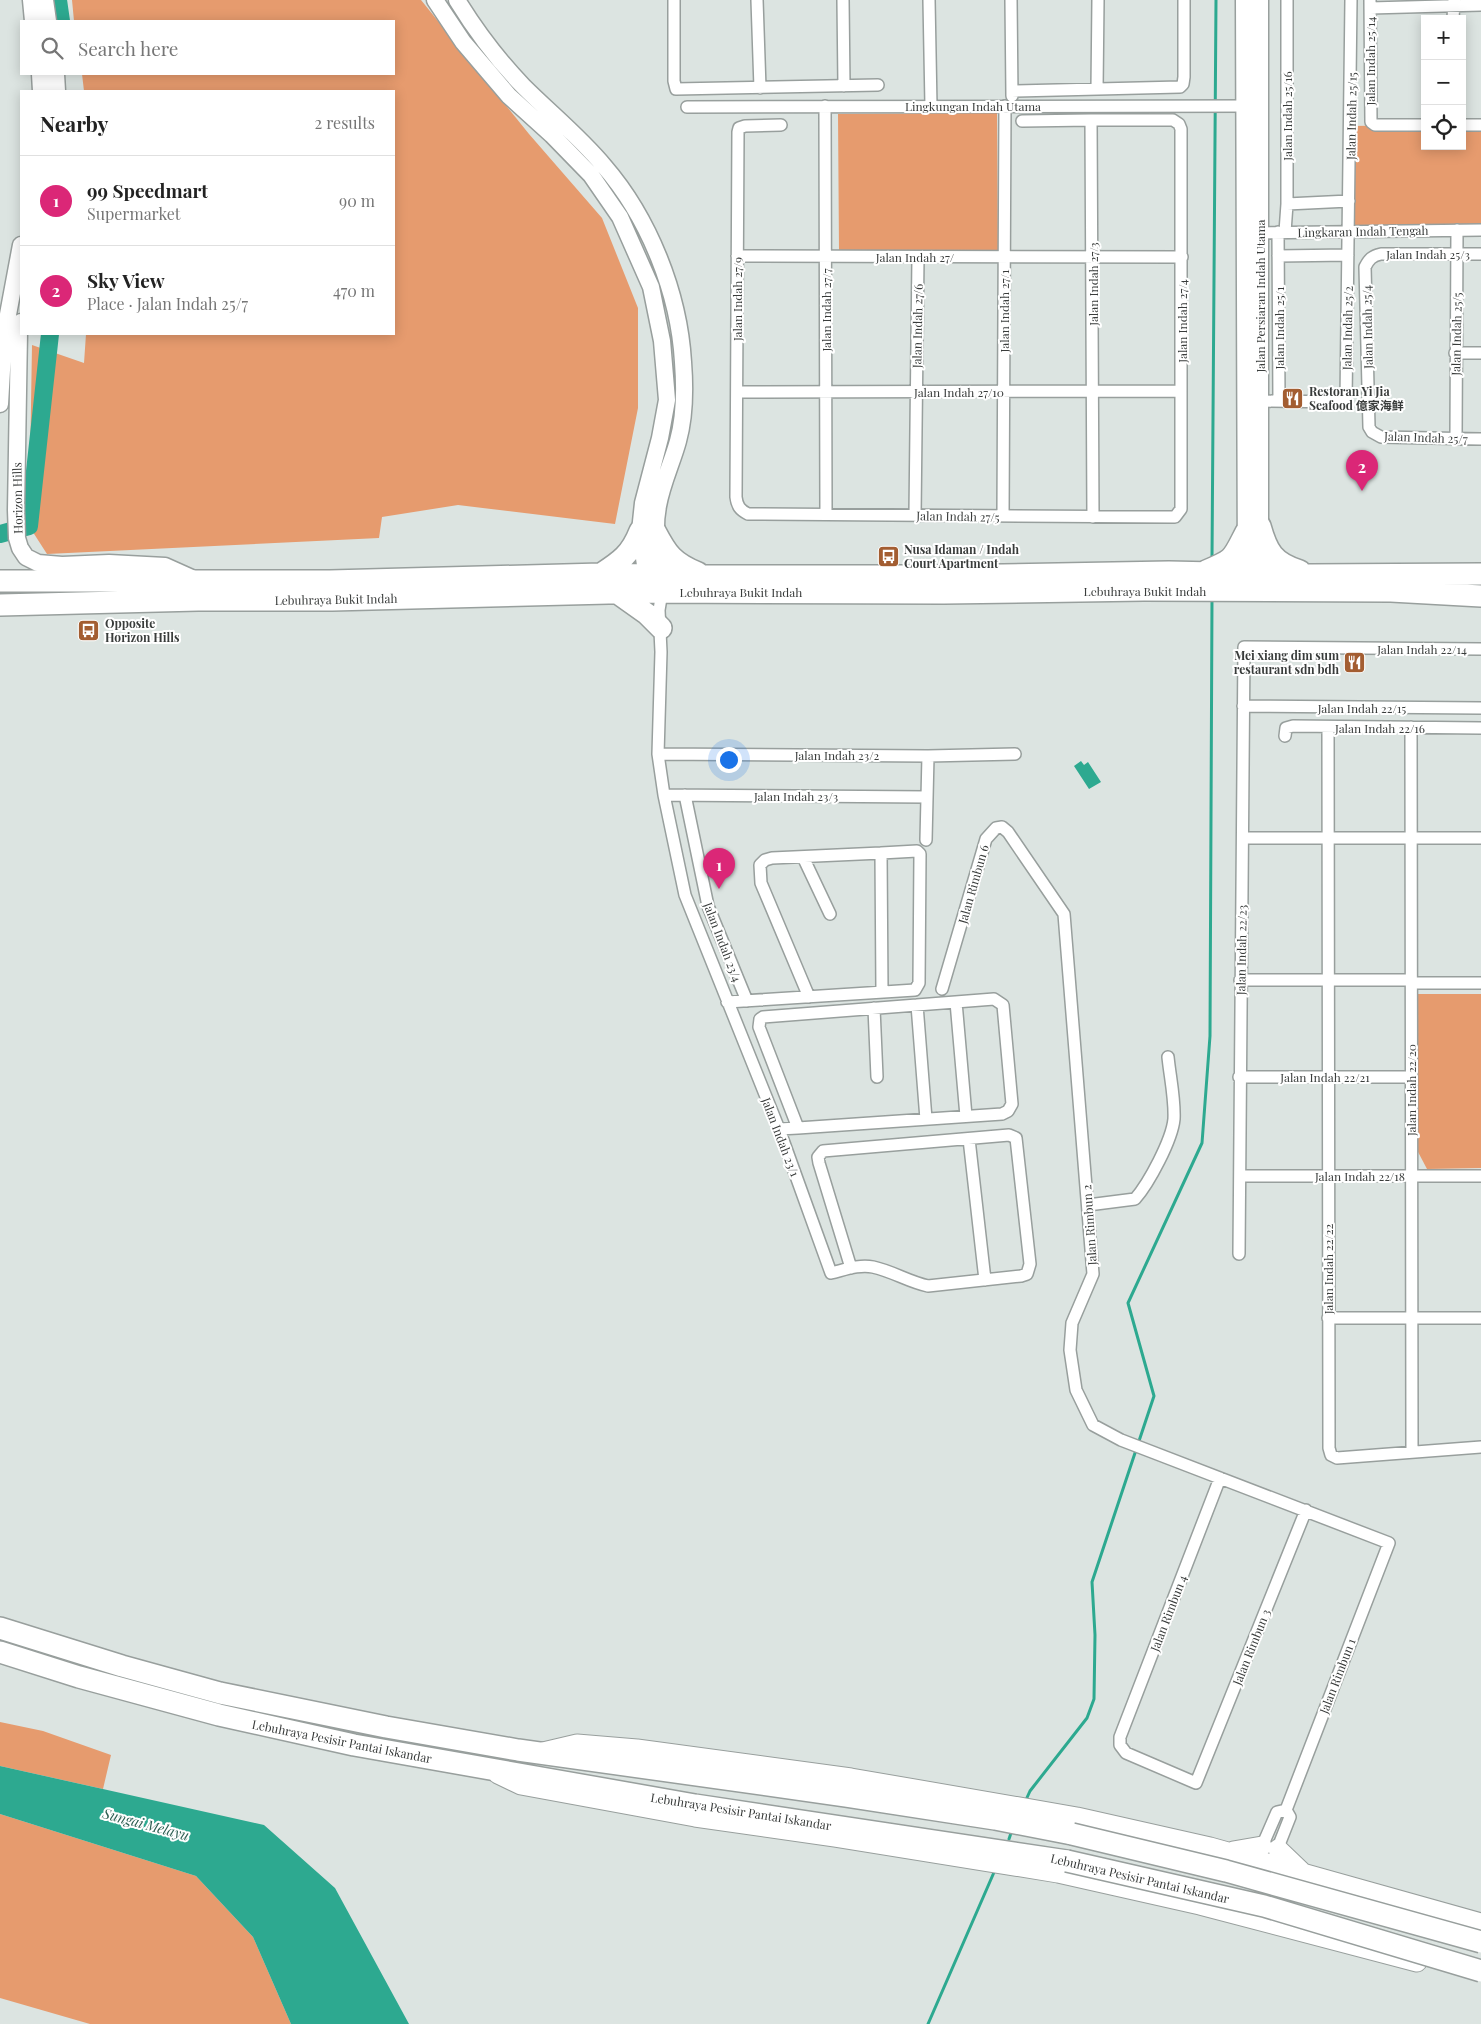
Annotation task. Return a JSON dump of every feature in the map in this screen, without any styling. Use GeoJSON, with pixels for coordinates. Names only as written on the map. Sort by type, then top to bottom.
{"type":"FeatureCollection","features":[{"type":"Feature","properties":{"kind":"highway"},"geometry":{"type":"LineString","coordinates":[[1197,582],[1241,579],[1234,556],[1253,529],[1277,561],[1289,568],[1312,575]]}},
{"type":"Feature","properties":{"kind":"highway"},"geometry":{"type":"LineString","coordinates":[[601,574],[629,553],[647,531],[674,560],[683,567],[704,576]]}},
{"type":"Feature","properties":{"kind":"highway","name":"Lebuhraya Bukit Indah"},"geometry":{"type":"LineString","coordinates":[[0,581],[330,580],[601,574],[656,595],[704,576],[1197,582]]}},
{"type":"Feature","properties":{"kind":"highway","name":"Lebuhraya Bukit Indah"},"geometry":{"type":"LineString","coordinates":[[0,605],[198,600],[332,600],[616,592],[656,595],[944,593],[1312,575],[1481,574]]}},
{"type":"Feature","properties":{"kind":"highway","name":"Lebuhraya Bukit Indah"},"geometry":{"type":"LineString","coordinates":[[1241,579],[1481,596]]}},
{"type":"Feature","properties":{"kind":"highway"},"geometry":{"type":"LineString","coordinates":[[616,592],[647,614],[656,595]]}},
{"type":"Feature","properties":{"kind":"highway","name":"Lebuhraya Pesisir Pantai Iskandar"},"geometry":{"type":"LineString","coordinates":[[0,1628],[122,1666],[220,1693],[386,1728],[540,1753],[995,1819],[1072,1834],[1226,1871],[1481,1942]]}},
{"type":"Feature","properties":{"kind":"highway","name":"Lebuhraya Pesisir Pantai Iskandar"},"geometry":{"type":"LineString","coordinates":[[0,1652],[79,1677],[264,1726],[382,1750],[695,1805],[1067,1860],[1264,1906],[1481,1971]]}},
{"type":"Feature","properties":{"kind":"main road"},"geometry":{"type":"LineString","coordinates":[[30,0],[33,20]]}},
{"type":"Feature","properties":{"kind":"main road"},"geometry":{"type":"LineString","coordinates":[[46,0],[48,20]]}},
{"type":"Feature","properties":{"kind":"main road"},"geometry":{"type":"LineString","coordinates":[[435,0],[463,42],[509,96],[552,135],[590,175],[620,217],[651,287],[662,341],[667,400],[660,438],[643,503],[656,595]]}},
{"type":"Feature","properties":{"kind":"main road"},"geometry":{"type":"LineString","coordinates":[[457,0],[475,30],[523,86],[604,166],[635,208],[657,252],[675,310],[681,337],[684,404],[678,441],[667,471],[658,506],[647,531]]}},
{"type":"Feature","properties":{"kind":"main road","name":"Jalan Persiaran Indah Utama"},"geometry":{"type":"LineString","coordinates":[[1244,0],[1252,106],[1253,529]]}},
{"type":"Feature","properties":{"kind":"main road","name":"Jalan Persiaran Indah Utama"},"geometry":{"type":"LineString","coordinates":[[1252,106],[1260,0]]}},
{"type":"Feature","properties":{"kind":"main road"},"geometry":{"type":"LineString","coordinates":[[40,75],[41,90]]}},
{"type":"Feature","properties":{"kind":"main road"},"geometry":{"type":"LineString","coordinates":[[56,75],[57,90]]}},
{"type":"Feature","properties":{"kind":"main road","name":"Jalan Persiaran Indah Utama"},"geometry":{"type":"LineString","coordinates":[[1241,579],[1253,529],[1260,401],[1252,233]]}},
{"type":"Feature","properties":{"kind":"main road"},"geometry":{"type":"LineString","coordinates":[[0,404],[4,336],[20,250]]}},
{"type":"Feature","properties":{"kind":"main road","name":"Horizon Hills"},"geometry":{"type":"LineString","coordinates":[[20,327],[16,510],[20,548],[26,557],[38,563],[62,565],[110,563],[165,566],[197,581]]}},
{"type":"Feature","properties":{"kind":"main road"},"geometry":{"type":"LineString","coordinates":[[540,1753],[577,1744],[637,1749],[851,1778],[1077,1817],[1218,1850],[1268,1851],[1304,1874],[1481,1923]]}},
{"type":"Feature","properties":{"kind":"main road"},"geometry":{"type":"LineString","coordinates":[[485,1767],[521,1785],[695,1817],[1058,1873],[1200,1905],[1460,1973],[1481,1981]]}},
{"type":"Feature","properties":{"kind":"main road"},"geometry":{"type":"LineString","coordinates":[[1200,1905],[1211,1903],[1217,1899],[1222,1885],[1223,1876],[1218,1850]]}},
{"type":"Feature","properties":{"kind":"main road"},"geometry":{"type":"LineString","coordinates":[[1250,1918],[1268,1851]]}},
{"type":"Feature","properties":{"kind":"main road"},"geometry":{"type":"LineString","coordinates":[[1312,1935],[1304,1925],[1302,1907],[1308,1893],[1327,1880]]}},
{"type":"Feature","properties":{"kind":"street"},"geometry":{"type":"LineString","coordinates":[[674,0],[674,80],[676,89],[878,85]]}},
{"type":"Feature","properties":{"kind":"street"},"geometry":{"type":"LineString","coordinates":[[757,0],[760,88]]}},
{"type":"Feature","properties":{"kind":"street"},"geometry":{"type":"LineString","coordinates":[[843,0],[844,86]]}},
{"type":"Feature","properties":{"kind":"street"},"geometry":{"type":"LineString","coordinates":[[929,0],[931,106]]}},
{"type":"Feature","properties":{"kind":"street","name":"Jalan Indah 27/1"},"geometry":{"type":"LineString","coordinates":[[1003,516],[1004,257],[1008,106],[1012,91],[1011,0]]}},
{"type":"Feature","properties":{"kind":"street"},"geometry":{"type":"LineString","coordinates":[[1098,0],[1098,89]]}},
{"type":"Feature","properties":{"kind":"street"},"geometry":{"type":"LineString","coordinates":[[1012,91],[1180,87],[1183,84],[1184,0]]}},
{"type":"Feature","properties":{"kind":"street","name":"Jalan Indah 25/16"},"geometry":{"type":"LineString","coordinates":[[1282,232],[1287,204],[1287,0]]}},
{"type":"Feature","properties":{"kind":"street","name":"Jalan Indah 25/15"},"geometry":{"type":"LineString","coordinates":[[1349,231],[1351,0]]}},
{"type":"Feature","properties":{"kind":"street"},"geometry":{"type":"LineString","coordinates":[[1370,4],[1454,3],[1481,5]]}},
{"type":"Feature","properties":{"kind":"street","name":"Jalan Indah 25/14"},"geometry":{"type":"LineString","coordinates":[[1370,4],[1370,122],[1375,125],[1421,125]]}},
{"type":"Feature","properties":{"kind":"street","name":"Jalan Indah 27/7"},"geometry":{"type":"LineString","coordinates":[[825,106],[826,514]]}},
{"type":"Feature","properties":{"kind":"street","name":"Lingkungan Indah Utama"},"geometry":{"type":"LineString","coordinates":[[687,107],[1252,106]]}},
{"type":"Feature","properties":{"kind":"street"},"geometry":{"type":"LineString","coordinates":[[1022,120],[1092,120]]}},
{"type":"Feature","properties":{"kind":"street","name":"Jalan Indah 27/4"},"geometry":{"type":"LineString","coordinates":[[1092,120],[1173,120],[1179,124],[1181,129],[1181,509],[1175,517]]}},
{"type":"Feature","properties":{"kind":"street","name":"Jalan Indah 27/3"},"geometry":{"type":"LineString","coordinates":[[1092,120],[1093,517]]}},
{"type":"Feature","properties":{"kind":"street","name":"Jalan Indah 27/9"},"geometry":{"type":"LineString","coordinates":[[741,511],[736,497],[739,128],[745,126],[781,125]]}},
{"type":"Feature","properties":{"kind":"street"},"geometry":{"type":"LineString","coordinates":[[1466,125],[1481,125]]}},
{"type":"Feature","properties":{"kind":"street"},"geometry":{"type":"LineString","coordinates":[[1287,204],[1350,201]]}},
{"type":"Feature","properties":{"kind":"street","name":"Jalan Indah 25/5"},"geometry":{"type":"LineString","coordinates":[[1456,439],[1457,230]]}},
{"type":"Feature","properties":{"kind":"street","name":"Lingkaran Indah Tengah"},"geometry":{"type":"LineString","coordinates":[[1252,233],[1481,230]]}},
{"type":"Feature","properties":{"kind":"street","name":"Jalan Indah 25/2"},"geometry":{"type":"LineString","coordinates":[[1279,401],[1344,402],[1346,400],[1349,231]]}},
{"type":"Feature","properties":{"kind":"street","name":"Jalan Indah 25/1"},"geometry":{"type":"LineString","coordinates":[[1279,401],[1278,256],[1282,232]]}},
{"type":"Feature","properties":{"kind":"street","name":"Jalan Indah 25/3"},"geometry":{"type":"LineString","coordinates":[[1375,255],[1481,254]]}},
{"type":"Feature","properties":{"kind":"street"},"geometry":{"type":"LineString","coordinates":[[1278,256],[1348,255]]}},
{"type":"Feature","properties":{"kind":"street","name":"Jalan Indah 25/4"},"geometry":{"type":"LineString","coordinates":[[1372,432],[1369,427],[1365,267],[1375,255]]}},
{"type":"Feature","properties":{"kind":"street","name":"Jalan Indah 27/"},"geometry":{"type":"LineString","coordinates":[[737,256],[1182,257]]}},
{"type":"Feature","properties":{"kind":"street","name":"Jalan Indah 27/6"},"geometry":{"type":"LineString","coordinates":[[915,515],[918,257]]}},
{"type":"Feature","properties":{"kind":"street"},"geometry":{"type":"LineString","coordinates":[[1456,353],[1481,353]]}},
{"type":"Feature","properties":{"kind":"street","name":"Jalan Indah 27/10"},"geometry":{"type":"LineString","coordinates":[[737,392],[1181,391]]}},
{"type":"Feature","properties":{"kind":"street"},"geometry":{"type":"LineString","coordinates":[[1260,401],[1279,401]]}},
{"type":"Feature","properties":{"kind":"street","name":"Jalan Indah 25/7"},"geometry":{"type":"LineString","coordinates":[[1372,432],[1381,437],[1481,439]]}},
{"type":"Feature","properties":{"kind":"street","name":"Jalan Indah 27/5"},"geometry":{"type":"LineString","coordinates":[[741,511],[748,514],[1175,517]]}},
{"type":"Feature","properties":{"kind":"street","name":"Jalan Indah 23/1"},"geometry":{"type":"LineString","coordinates":[[656,595],[658,754],[664,796],[685,896],[779,1129],[831,1273],[851,1268]]}},
{"type":"Feature","properties":{"kind":"street","name":"Jalan Indah 22/14"},"geometry":{"type":"LineString","coordinates":[[1244,647],[1481,649]]}},
{"type":"Feature","properties":{"kind":"street","name":"Jalan Indah 22/23"},"geometry":{"type":"LineString","coordinates":[[1239,1254],[1240,980],[1244,838],[1244,647]]}},
{"type":"Feature","properties":{"kind":"street","name":"Jalan Indah 22/15"},"geometry":{"type":"LineString","coordinates":[[1243,706],[1481,708]]}},
{"type":"Feature","properties":{"kind":"street","name":"Jalan Indah 22/16"},"geometry":{"type":"LineString","coordinates":[[1285,736],[1286,728],[1293,726],[1481,728]]}},
{"type":"Feature","properties":{"kind":"street","name":"Jalan Indah 22/22"},"geometry":{"type":"LineString","coordinates":[[1328,727],[1329,1448],[1331,1455],[1337,1458],[1412,1452]]}},
{"type":"Feature","properties":{"kind":"street","name":"Jalan Indah 22/20"},"geometry":{"type":"LineString","coordinates":[[1411,727],[1412,1452]]}},
{"type":"Feature","properties":{"kind":"street","name":"Jalan Indah 23/2"},"geometry":{"type":"LineString","coordinates":[[658,754],[928,756],[1015,754]]}},
{"type":"Feature","properties":{"kind":"street"},"geometry":{"type":"LineString","coordinates":[[926,840],[928,756]]}},
{"type":"Feature","properties":{"kind":"street","name":"Jalan Indah 23/4"},"geometry":{"type":"LineString","coordinates":[[685,795],[708,906],[747,1001]]}},
{"type":"Feature","properties":{"kind":"street","name":"Jalan Indah 23/3"},"geometry":{"type":"LineString","coordinates":[[664,796],[927,797]]}},
{"type":"Feature","properties":{"kind":"street","name":"Jalan Rimbun 6"},"geometry":{"type":"LineString","coordinates":[[942,989],[986,839],[996,828],[1002,828],[1008,832],[1028,858]]}},
{"type":"Feature","properties":{"kind":"street"},"geometry":{"type":"LineString","coordinates":[[1244,838],[1481,838]]}},
{"type":"Feature","properties":{"kind":"street"},"geometry":{"type":"LineString","coordinates":[[727,1002],[747,1001],[809,997],[882,992],[915,990],[919,983],[920,854],[917,851],[803,856],[765,860],[760,865],[762,882],[809,997]]}},
{"type":"Feature","properties":{"kind":"street"},"geometry":{"type":"LineString","coordinates":[[881,852],[882,992]]}},
{"type":"Feature","properties":{"kind":"street"},"geometry":{"type":"LineString","coordinates":[[803,856],[830,914]]}},
{"type":"Feature","properties":{"kind":"street","name":"Jalan Rimbun 2"},"geometry":{"type":"LineString","coordinates":[[1028,858],[1064,914],[1093,1274],[1072,1323],[1070,1350],[1076,1390],[1092,1425],[1121,1440],[1389,1543]]}},
{"type":"Feature","properties":{"kind":"street"},"geometry":{"type":"LineString","coordinates":[[1240,980],[1481,983]]}},
{"type":"Feature","properties":{"kind":"street"},"geometry":{"type":"LineString","coordinates":[[779,1129],[798,1128],[966,1116],[1002,1114],[1011,1108],[1012,1104],[1003,1005],[994,999],[763,1016],[760,1019],[759,1027],[798,1128]]}},
{"type":"Feature","properties":{"kind":"street"},"geometry":{"type":"LineString","coordinates":[[956,1002],[966,1116]]}},
{"type":"Feature","properties":{"kind":"street"},"geometry":{"type":"LineString","coordinates":[[917,1005],[926,1119]]}},
{"type":"Feature","properties":{"kind":"street"},"geometry":{"type":"LineString","coordinates":[[874,1008],[878,1077]]}},
{"type":"Feature","properties":{"kind":"street"},"geometry":{"type":"LineString","coordinates":[[1088,1205],[1135,1199],[1146,1186],[1172,1132],[1174,1118],[1168,1057]]}},
{"type":"Feature","properties":{"kind":"street","name":"Jalan Indah 22/21"},"geometry":{"type":"LineString","coordinates":[[1239,1077],[1411,1077]]}},
{"type":"Feature","properties":{"kind":"street"},"geometry":{"type":"LineString","coordinates":[[1009,1135],[1014,1136],[1017,1141],[1030,1269],[1027,1274],[928,1286],[916,1284],[872,1267],[851,1268],[819,1163],[820,1153],[823,1151],[969,1139],[1009,1135]]}},
{"type":"Feature","properties":{"kind":"street"},"geometry":{"type":"LineString","coordinates":[[969,1139],[985,1280]]}},
{"type":"Feature","properties":{"kind":"street","name":"Jalan Indah 22/18"},"geometry":{"type":"LineString","coordinates":[[1240,1176],[1481,1176]]}},
{"type":"Feature","properties":{"kind":"street"},"geometry":{"type":"LineString","coordinates":[[1328,1318],[1481,1318]]}},
{"type":"Feature","properties":{"kind":"street"},"geometry":{"type":"LineString","coordinates":[[1412,1452],[1481,1447]]}},
{"type":"Feature","properties":{"kind":"street","name":"Jalan Rimbun 4"},"geometry":{"type":"LineString","coordinates":[[1196,1783],[1131,1756],[1120,1745],[1120,1737],[1220,1478]]}},
{"type":"Feature","properties":{"kind":"street","name":"Jalan Rimbun 3"},"geometry":{"type":"LineString","coordinates":[[1196,1783],[1306,1510]]}},
{"type":"Feature","properties":{"kind":"street","name":"Jalan Rimbun 1"},"geometry":{"type":"LineString","coordinates":[[1268,1851],[1290,1817],[1286,1810],[1389,1543]]}},
{"type":"Feature","properties":{"kind":"shaded area"},"geometry":{"type":"Polygon","coordinates":[[[72,0],[421,0],[529,134],[602,218],[638,308],[638,408],[615,524],[458,505],[382,517],[379,538],[47,554],[29,526],[32,345],[84,363],[86,335],[395,335],[395,90],[84,90],[82,75],[395,75],[395,20],[74,20],[72,0]]]}},
{"type":"Feature","properties":{"kind":"shaded area"},"geometry":{"type":"Polygon","coordinates":[[[997,113],[998,251],[839,251],[838,114],[997,113]]]}},
{"type":"Feature","properties":{"kind":"shaded area"},"geometry":{"type":"Polygon","coordinates":[[[1421,125],[1421,150],[1466,150],[1466,125],[1481,125],[1481,230],[1349,231],[1351,126],[1421,125]]]}},
{"type":"Feature","properties":{"kind":"shaded area"},"geometry":{"type":"Polygon","coordinates":[[[1418,994],[1481,994],[1481,1168],[1427,1169],[1417,1150],[1418,994]]]}},
{"type":"Feature","properties":{"kind":"shaded area"},"geometry":{"type":"Polygon","coordinates":[[[0,1722],[43,1731],[111,1755],[103,1789],[0,1766],[0,1722]]]}},
{"type":"Feature","properties":{"kind":"shaded area"},"geometry":{"type":"Polygon","coordinates":[[[0,1814],[196,1876],[253,1937],[291,2024],[90,2024],[0,1998],[0,1814]]]}},
{"type":"Feature","properties":{"kind":"water"},"geometry":{"type":"Polygon","coordinates":[[[1081,761],[1084,765],[1088,762],[1101,782],[1089,789],[1074,766],[1081,761]]]}},
{"type":"Feature","properties":{"kind":"water","name":"Sungai Melayu"},"geometry":{"type":"Polygon","coordinates":[[[0,1766],[264,1825],[335,1888],[409,2024],[291,2024],[253,1937],[196,1876],[0,1814],[0,1766]]]}},
{"type":"Feature","properties":{"kind":"waterway"},"geometry":{"type":"LineString","coordinates":[[58,0],[61,20]]}},
{"type":"Feature","properties":{"kind":"waterway"},"geometry":{"type":"LineString","coordinates":[[1212,559],[1216,0]]}},
{"type":"Feature","properties":{"kind":"waterway"},"geometry":{"type":"LineString","coordinates":[[0,534],[29,526],[50,335]]}},
{"type":"Feature","properties":{"kind":"waterway"},"geometry":{"type":"LineString","coordinates":[[1025,1802],[1030,1791],[1087,1718],[1094,1699],[1095,1635],[1092,1582],[1154,1396],[1128,1303],[1202,1143],[1210,1036],[1212,598]]}},
{"type":"Feature","properties":{"kind":"waterway"},"geometry":{"type":"LineString","coordinates":[[1009,1839],[1012,1830]]}},
{"type":"Feature","properties":{"kind":"waterway"},"geometry":{"type":"LineString","coordinates":[[928,2024],[995,1870]]}},
{"type":"Feature","properties":{"kind":"place","name":"Restoran Yi Jia Seafood 億家海鲜"},"geometry":{"type":"Point","coordinates":[1293,398]}},
{"type":"Feature","properties":{"kind":"place","name":"Sky View"},"geometry":{"type":"Point","coordinates":[1362,491]}},
{"type":"Feature","properties":{"kind":"place","name":"Nusa Idaman / Indah Court Apartment"},"geometry":{"type":"Point","coordinates":[888,556]}},
{"type":"Feature","properties":{"kind":"place","name":"Opposite Horizon Hills"},"geometry":{"type":"Point","coordinates":[89,630]}},
{"type":"Feature","properties":{"kind":"place","name":"Mei xiang dim sum restaurant sdn bdh"},"geometry":{"type":"Point","coordinates":[1355,662]}},
{"type":"Feature","properties":{"kind":"place","name":"99 Speedmart"},"geometry":{"type":"Point","coordinates":[719,889]}}]}
